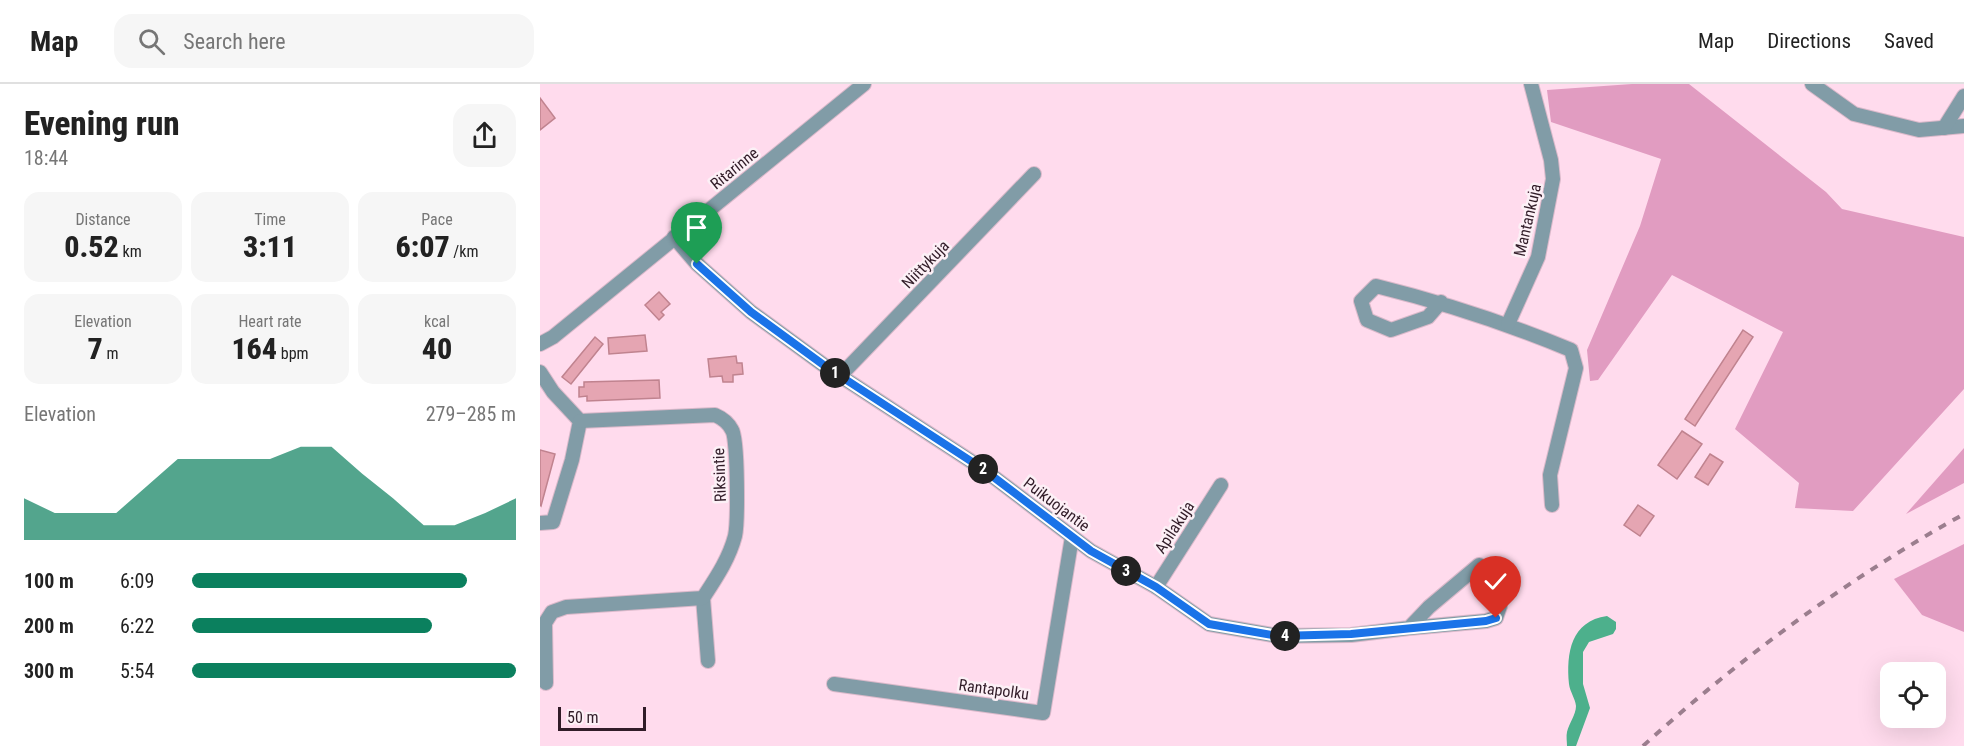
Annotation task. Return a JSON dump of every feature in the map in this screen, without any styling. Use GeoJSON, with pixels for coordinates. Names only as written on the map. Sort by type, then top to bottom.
{"type":"FeatureCollection","features":[{"type":"Feature","properties":{"kind":"street","name":"Ritarinne"},"geometry":{"type":"LineString","coordinates":[[540,344],[553,337],[864,84]]}},
{"type":"Feature","properties":{"kind":"street","name":"Mantankuja"},"geometry":{"type":"LineString","coordinates":[[1508,324],[1538,257],[1553,179],[1551,160],[1531,84]]}},
{"type":"Feature","properties":{"kind":"street"},"geometry":{"type":"LineString","coordinates":[[1812,84],[1854,114],[1919,130],[1964,126]]}},
{"type":"Feature","properties":{"kind":"street"},"geometry":{"type":"LineString","coordinates":[[1944,128],[1964,96]]}},
{"type":"Feature","properties":{"kind":"street","name":"Niittykuja"},"geometry":{"type":"LineString","coordinates":[[840,376],[1034,174]]}},
{"type":"Feature","properties":{"kind":"street","name":"Puikuojantie"},"geometry":{"type":"LineString","coordinates":[[674,237],[697,264],[751,312],[840,376],[983,469],[1091,551],[1156,587],[1209,624],[1278,636],[1351,634],[1486,621],[1496,618],[1500,606],[1479,565],[1429,607],[1409,628]]}},
{"type":"Feature","properties":{"kind":"street"},"geometry":{"type":"LineString","coordinates":[[1441,302],[1428,317],[1390,330],[1367,320],[1361,301],[1376,285],[1441,302],[1508,324],[1571,350],[1576,368],[1550,475],[1552,505]]}},
{"type":"Feature","properties":{"kind":"street"},"geometry":{"type":"LineString","coordinates":[[540,372],[553,392],[580,421],[572,460],[553,522],[540,523]]}},
{"type":"Feature","properties":{"kind":"street","name":"Riksintie"},"geometry":{"type":"LineString","coordinates":[[580,421],[714,415],[723,419],[733,431],[738,495],[736,534],[723,568],[703,598]]}},
{"type":"Feature","properties":{"kind":"street","name":"Apilakuja"},"geometry":{"type":"LineString","coordinates":[[1156,587],[1221,485]]}},
{"type":"Feature","properties":{"kind":"street","name":"Rantapolku"},"geometry":{"type":"LineString","coordinates":[[834,684],[1043,713],[1072,537]]}},
{"type":"Feature","properties":{"kind":"street"},"geometry":{"type":"LineString","coordinates":[[546,683],[545,623],[552,612],[566,608],[703,598],[708,661]]}},
{"type":"Feature","properties":{"kind":"shaded area"},"geometry":{"type":"Polygon","coordinates":[[[1632,84],[1689,84],[1826,192],[1842,209],[1964,237],[1964,389],[1853,511],[1795,508],[1799,483],[1735,429],[1783,332],[1672,275],[1598,380],[1590,381],[1587,350],[1640,226],[1661,159],[1551,122],[1547,90],[1632,84]]]}},
{"type":"Feature","properties":{"kind":"shaded area"},"geometry":{"type":"Polygon","coordinates":[[[1964,448],[1964,483],[1906,514],[1964,448]]]}},
{"type":"Feature","properties":{"kind":"shaded area"},"geometry":{"type":"Polygon","coordinates":[[[1964,544],[1964,632],[1922,615],[1894,579],[1964,544]]]}},
{"type":"Feature","properties":{"kind":"shaded area"},"geometry":{"type":"Polygon","coordinates":[[[1607,616],[1616,622],[1616,629],[1613,634],[1589,642],[1583,652],[1583,684],[1590,708],[1576,746],[1567,746],[1567,732],[1576,706],[1568,672],[1573,640],[1585,624],[1607,616]]]}},
{"type":"Feature","properties":{"kind":"building"},"geometry":{"type":"Polygon","coordinates":[[[540,98],[555,118],[540,130],[540,98]]]}},
{"type":"Feature","properties":{"kind":"building"},"geometry":{"type":"Polygon","coordinates":[[[659,292],[670,304],[661,312],[664,315],[659,320],[645,305],[659,292]]]}},
{"type":"Feature","properties":{"kind":"building"},"geometry":{"type":"Polygon","coordinates":[[[1743,330],[1753,337],[1695,426],[1685,419],[1743,330]]]}},
{"type":"Feature","properties":{"kind":"building"},"geometry":{"type":"Polygon","coordinates":[[[645,335],[647,351],[609,354],[608,338],[645,335]]]}},
{"type":"Feature","properties":{"kind":"building"},"geometry":{"type":"Polygon","coordinates":[[[595,337],[603,344],[571,384],[562,377],[595,337]]]}},
{"type":"Feature","properties":{"kind":"building"},"geometry":{"type":"Polygon","coordinates":[[[736,356],[737,363],[742,363],[743,374],[733,375],[733,382],[723,382],[722,376],[710,377],[708,359],[736,356]]]}},
{"type":"Feature","properties":{"kind":"building"},"geometry":{"type":"Polygon","coordinates":[[[659,380],[660,398],[587,401],[587,396],[579,397],[579,387],[584,387],[584,382],[659,380]]]}},
{"type":"Feature","properties":{"kind":"building"},"geometry":{"type":"Polygon","coordinates":[[[1682,431],[1702,444],[1677,479],[1658,465],[1682,431]]]}},
{"type":"Feature","properties":{"kind":"building"},"geometry":{"type":"Polygon","coordinates":[[[540,450],[555,454],[541,506],[540,505],[540,450]]]}},
{"type":"Feature","properties":{"kind":"building"},"geometry":{"type":"Polygon","coordinates":[[[1710,454],[1723,462],[1708,485],[1695,477],[1710,454]]]}},
{"type":"Feature","properties":{"kind":"building"},"geometry":{"type":"Polygon","coordinates":[[[1638,505],[1654,516],[1640,536],[1624,525],[1638,505]]]}},
{"type":"Feature","properties":{"kind":"railway"},"geometry":{"type":"LineString","coordinates":[[1643,746],[1718,681],[1797,621],[1879,565],[1964,514]]}},
{"type":"Feature","properties":{"kind":"route"},"geometry":{"type":"LineString","coordinates":[[697,264],[751,312],[825,366],[983,469],[1091,551],[1156,587],[1209,624],[1278,636],[1351,634],[1486,621],[1496,618]]}}]}
